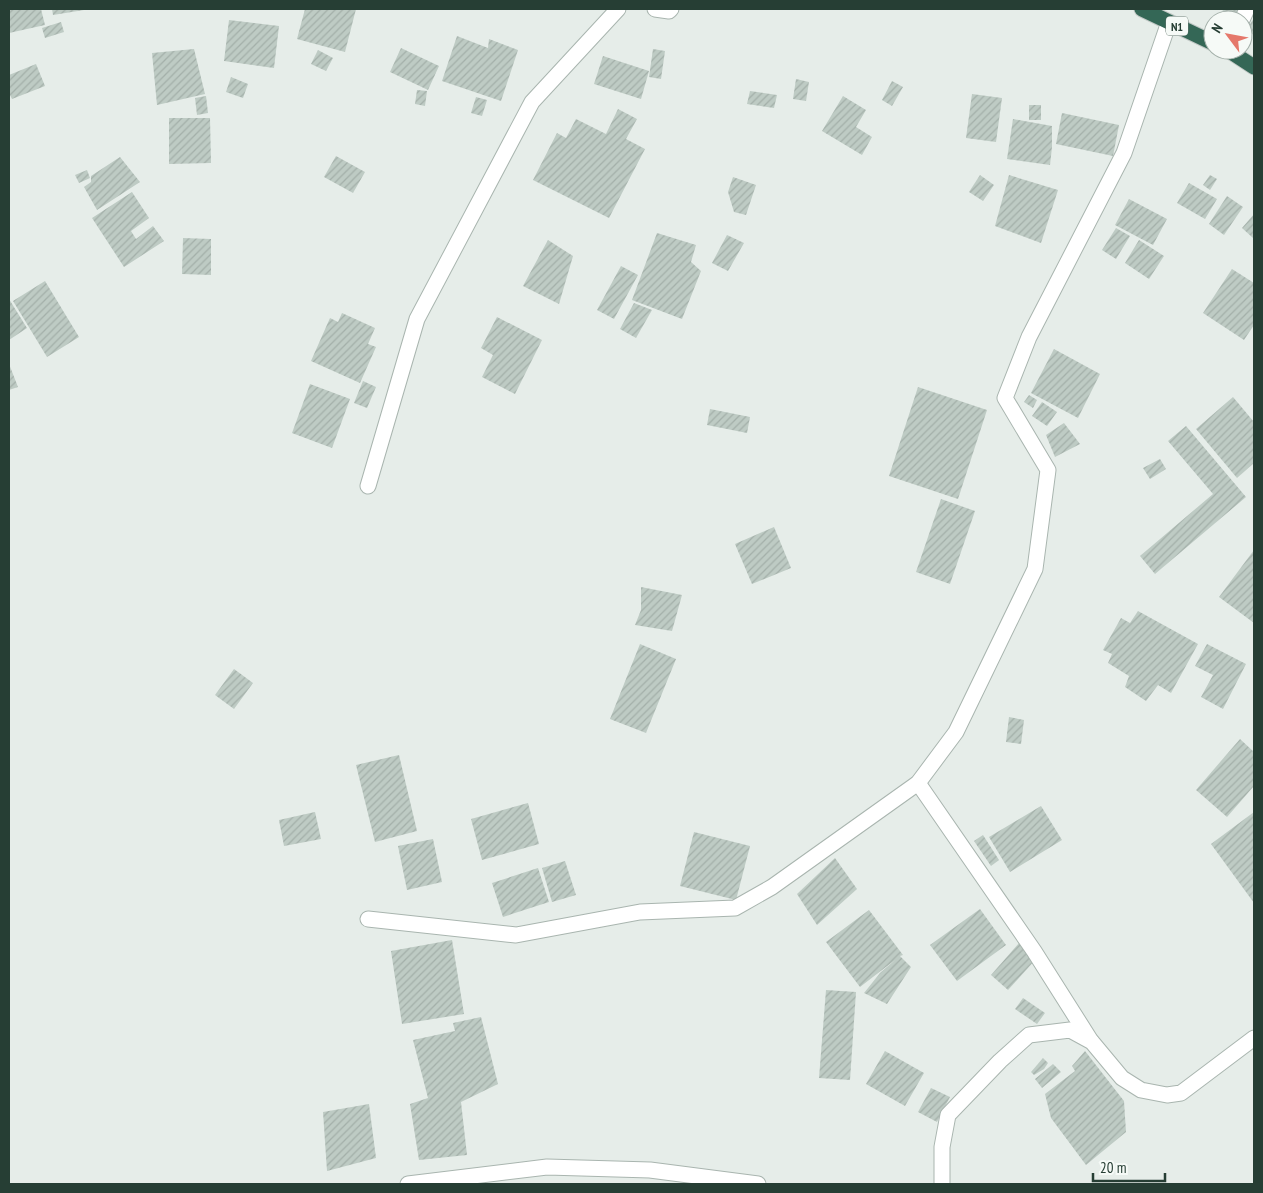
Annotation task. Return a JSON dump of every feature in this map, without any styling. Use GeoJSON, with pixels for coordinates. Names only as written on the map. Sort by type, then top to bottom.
{"type":"FeatureCollection","features":[{"type":"Feature","properties":{"kind":"highway","name":"N1"},"geometry":{"type":"LineString","coordinates":[[1149,10],[1203,38]]}},
{"type":"Feature","properties":{"kind":"highway"},"geometry":{"type":"LineString","coordinates":[[1243,60],[1254,67]]}},
{"type":"Feature","properties":{"kind":"street"},"geometry":{"type":"LineString","coordinates":[[368,486],[416,319],[532,102],[618,9]]}},
{"type":"Feature","properties":{"kind":"street"},"geometry":{"type":"LineString","coordinates":[[654,9],[669,12],[671,9]]}},
{"type":"Feature","properties":{"kind":"street"},"geometry":{"type":"LineString","coordinates":[[368,920],[516,936],[640,912],[735,908],[772,886],[918,783],[956,732],[1035,569],[1048,470],[1005,398],[1029,337],[1124,153],[1169,22]]}},
{"type":"Feature","properties":{"kind":"street"},"geometry":{"type":"LineString","coordinates":[[918,783],[1034,951],[1092,1042],[1122,1078],[1141,1090],[1167,1095],[1182,1093],[1254,1038]]}},
{"type":"Feature","properties":{"kind":"street"},"geometry":{"type":"LineString","coordinates":[[942,1184],[942,1146],[948,1115],[1000,1061],[1029,1036],[1070,1030],[1092,1042]]}},
{"type":"Feature","properties":{"kind":"street"},"geometry":{"type":"LineString","coordinates":[[408,1184],[547,1167],[650,1170],[758,1184]]}},
{"type":"Feature","properties":{"kind":"building"},"geometry":{"type":"Polygon","coordinates":[[[9,9],[41,9],[45,25],[9,33],[9,9]]]}},
{"type":"Feature","properties":{"kind":"building"},"geometry":{"type":"Polygon","coordinates":[[[52,9],[84,9],[84,10],[53,15],[52,9]]]}},
{"type":"Feature","properties":{"kind":"building"},"geometry":{"type":"Polygon","coordinates":[[[305,9],[356,9],[345,52],[297,39],[305,9]]]}},
{"type":"Feature","properties":{"kind":"building"},"geometry":{"type":"Polygon","coordinates":[[[1222,9],[1244,9],[1243,10],[1222,9]]]}},
{"type":"Feature","properties":{"kind":"building"},"geometry":{"type":"Polygon","coordinates":[[[1254,18],[1254,35],[1253,34],[1254,18]]]}},
{"type":"Feature","properties":{"kind":"building"},"geometry":{"type":"Polygon","coordinates":[[[229,20],[279,26],[274,68],[224,61],[229,20]]]}},
{"type":"Feature","properties":{"kind":"building"},"geometry":{"type":"Polygon","coordinates":[[[61,22],[64,32],[45,38],[42,28],[61,22]]]}},
{"type":"Feature","properties":{"kind":"building"},"geometry":{"type":"Polygon","coordinates":[[[457,36],[488,48],[489,39],[518,50],[501,101],[442,81],[457,36]]]}},
{"type":"Feature","properties":{"kind":"building"},"geometry":{"type":"Polygon","coordinates":[[[401,48],[439,66],[428,90],[390,72],[401,48]]]}},
{"type":"Feature","properties":{"kind":"building"},"geometry":{"type":"Polygon","coordinates":[[[194,49],[205,94],[157,105],[152,53],[194,49]]]}},
{"type":"Feature","properties":{"kind":"building"},"geometry":{"type":"Polygon","coordinates":[[[653,49],[665,51],[661,79],[649,77],[653,49]]]}},
{"type":"Feature","properties":{"kind":"building"},"geometry":{"type":"Polygon","coordinates":[[[318,50],[333,58],[326,71],[311,64],[318,50]]]}},
{"type":"Feature","properties":{"kind":"building"},"geometry":{"type":"Polygon","coordinates":[[[603,56],[649,71],[641,99],[594,84],[603,56]]]}},
{"type":"Feature","properties":{"kind":"building"},"geometry":{"type":"Polygon","coordinates":[[[36,64],[45,86],[12,99],[9,93],[9,75],[36,64]]]}},
{"type":"Feature","properties":{"kind":"building"},"geometry":{"type":"Polygon","coordinates":[[[231,77],[248,84],[243,98],[226,92],[231,77]]]}},
{"type":"Feature","properties":{"kind":"building"},"geometry":{"type":"Polygon","coordinates":[[[796,79],[809,82],[806,101],[793,99],[796,79]]]}},
{"type":"Feature","properties":{"kind":"building"},"geometry":{"type":"Polygon","coordinates":[[[892,81],[903,87],[892,106],[882,100],[892,81]]]}},
{"type":"Feature","properties":{"kind":"building"},"geometry":{"type":"Polygon","coordinates":[[[417,90],[427,91],[425,106],[415,104],[417,90]]]}},
{"type":"Feature","properties":{"kind":"building"},"geometry":{"type":"Polygon","coordinates":[[[750,91],[777,95],[774,108],[747,104],[750,91]]]}},
{"type":"Feature","properties":{"kind":"building"},"geometry":{"type":"Polygon","coordinates":[[[972,94],[1002,98],[996,142],[966,138],[972,94]]]}},
{"type":"Feature","properties":{"kind":"building"},"geometry":{"type":"Polygon","coordinates":[[[206,96],[208,113],[197,115],[195,98],[206,96]]]}},
{"type":"Feature","properties":{"kind":"building"},"geometry":{"type":"Polygon","coordinates":[[[843,96],[866,110],[856,127],[872,137],[862,155],[822,131],[843,96]]]}},
{"type":"Feature","properties":{"kind":"building"},"geometry":{"type":"Polygon","coordinates":[[[476,97],[487,100],[482,116],[471,113],[476,97]]]}},
{"type":"Feature","properties":{"kind":"building"},"geometry":{"type":"Polygon","coordinates":[[[1029,105],[1041,105],[1041,120],[1029,120],[1029,105]]]}},
{"type":"Feature","properties":{"kind":"building"},"geometry":{"type":"Polygon","coordinates":[[[618,109],[637,119],[626,139],[645,149],[609,218],[533,180],[557,133],[566,138],[576,119],[606,134],[618,109]]]}},
{"type":"Feature","properties":{"kind":"building"},"geometry":{"type":"Polygon","coordinates":[[[1062,113],[1119,125],[1113,156],[1056,144],[1062,113]]]}},
{"type":"Feature","properties":{"kind":"building"},"geometry":{"type":"Polygon","coordinates":[[[169,118],[210,118],[211,163],[169,164],[169,118]]]}},
{"type":"Feature","properties":{"kind":"building"},"geometry":{"type":"Polygon","coordinates":[[[1013,119],[1052,126],[1050,165],[1007,159],[1013,119]]]}},
{"type":"Feature","properties":{"kind":"building"},"geometry":{"type":"Polygon","coordinates":[[[336,156],[365,172],[353,193],[324,177],[336,156]]]}},
{"type":"Feature","properties":{"kind":"building"},"geometry":{"type":"Polygon","coordinates":[[[120,157],[140,182],[97,210],[84,187],[91,182],[91,176],[120,157]]]}},
{"type":"Feature","properties":{"kind":"building"},"geometry":{"type":"Polygon","coordinates":[[[87,170],[90,178],[79,183],[75,175],[87,170]]]}},
{"type":"Feature","properties":{"kind":"building"},"geometry":{"type":"Polygon","coordinates":[[[980,175],[994,185],[983,201],[969,192],[980,175]]]}},
{"type":"Feature","properties":{"kind":"building"},"geometry":{"type":"Polygon","coordinates":[[[1009,175],[1058,190],[1041,243],[995,226],[1009,175]]]}},
{"type":"Feature","properties":{"kind":"building"},"geometry":{"type":"Polygon","coordinates":[[[1210,175],[1217,179],[1210,190],[1203,185],[1210,175]]]}},
{"type":"Feature","properties":{"kind":"building"},"geometry":{"type":"Polygon","coordinates":[[[733,177],[756,185],[746,215],[734,212],[728,192],[733,177]]]}},
{"type":"Feature","properties":{"kind":"building"},"geometry":{"type":"Polygon","coordinates":[[[1189,183],[1217,199],[1205,219],[1177,203],[1189,183]]]}},
{"type":"Feature","properties":{"kind":"building"},"geometry":{"type":"Polygon","coordinates":[[[132,192],[149,218],[131,231],[136,239],[153,226],[164,241],[124,267],[92,218],[132,192]]]}},
{"type":"Feature","properties":{"kind":"building"},"geometry":{"type":"Polygon","coordinates":[[[1227,196],[1243,207],[1224,235],[1209,224],[1227,196]]]}},
{"type":"Feature","properties":{"kind":"building"},"geometry":{"type":"Polygon","coordinates":[[[1129,199],[1167,219],[1153,245],[1115,225],[1129,199]]]}},
{"type":"Feature","properties":{"kind":"building"},"geometry":{"type":"Polygon","coordinates":[[[1254,214],[1254,236],[1253,238],[1242,228],[1254,214]]]}},
{"type":"Feature","properties":{"kind":"building"},"geometry":{"type":"Polygon","coordinates":[[[1116,228],[1130,236],[1116,259],[1102,250],[1116,228]]]}},
{"type":"Feature","properties":{"kind":"building"},"geometry":{"type":"Polygon","coordinates":[[[657,233],[696,245],[691,262],[701,271],[682,319],[632,300],[657,233]]]}},
{"type":"Feature","properties":{"kind":"building"},"geometry":{"type":"Polygon","coordinates":[[[727,235],[744,243],[728,271],[712,263],[727,235]]]}},
{"type":"Feature","properties":{"kind":"building"},"geometry":{"type":"Polygon","coordinates":[[[183,238],[211,239],[211,275],[182,274],[183,238]]]}},
{"type":"Feature","properties":{"kind":"building"},"geometry":{"type":"Polygon","coordinates":[[[548,240],[573,256],[559,304],[523,286],[548,240]]]}},
{"type":"Feature","properties":{"kind":"building"},"geometry":{"type":"Polygon","coordinates":[[[1139,240],[1164,256],[1149,279],[1125,263],[1139,240]]]}},
{"type":"Feature","properties":{"kind":"building"},"geometry":{"type":"Polygon","coordinates":[[[621,266],[638,275],[614,319],[597,310],[621,266]]]}},
{"type":"Feature","properties":{"kind":"building"},"geometry":{"type":"Polygon","coordinates":[[[1232,269],[1254,283],[1254,325],[1244,340],[1203,313],[1232,269]]]}},
{"type":"Feature","properties":{"kind":"building"},"geometry":{"type":"Polygon","coordinates":[[[45,281],[79,337],[47,357],[13,301],[45,281]]]}},
{"type":"Feature","properties":{"kind":"building"},"geometry":{"type":"Polygon","coordinates":[[[9,299],[27,328],[9,340],[9,299]]]}},
{"type":"Feature","properties":{"kind":"building"},"geometry":{"type":"Polygon","coordinates":[[[634,303],[652,310],[636,338],[620,329],[634,303]]]}},
{"type":"Feature","properties":{"kind":"building"},"geometry":{"type":"Polygon","coordinates":[[[342,313],[375,328],[368,344],[376,347],[360,383],[311,361],[330,318],[338,322],[342,313]]]}},
{"type":"Feature","properties":{"kind":"building"},"geometry":{"type":"Polygon","coordinates":[[[497,317],[542,340],[515,394],[482,377],[493,355],[481,348],[497,317]]]}},
{"type":"Feature","properties":{"kind":"building"},"geometry":{"type":"Polygon","coordinates":[[[1054,349],[1100,374],[1078,418],[1031,393],[1054,349]]]}},
{"type":"Feature","properties":{"kind":"building"},"geometry":{"type":"Polygon","coordinates":[[[9,364],[18,387],[9,390],[9,364]]]}},
{"type":"Feature","properties":{"kind":"building"},"geometry":{"type":"Polygon","coordinates":[[[363,381],[376,387],[367,408],[354,403],[363,381]]]}},
{"type":"Feature","properties":{"kind":"building"},"geometry":{"type":"Polygon","coordinates":[[[310,384],[350,399],[332,448],[292,433],[310,384]]]}},
{"type":"Feature","properties":{"kind":"building"},"geometry":{"type":"Polygon","coordinates":[[[918,387],[987,410],[958,499],[889,476],[918,387]]]}},
{"type":"Feature","properties":{"kind":"building"},"geometry":{"type":"Polygon","coordinates":[[[1029,395],[1037,400],[1033,408],[1024,402],[1029,395]]]}},
{"type":"Feature","properties":{"kind":"building"},"geometry":{"type":"Polygon","coordinates":[[[1233,397],[1254,422],[1254,463],[1237,478],[1196,429],[1233,397]]]}},
{"type":"Feature","properties":{"kind":"building"},"geometry":{"type":"Polygon","coordinates":[[[1042,402],[1057,412],[1047,426],[1032,416],[1042,402]]]}},
{"type":"Feature","properties":{"kind":"building"},"geometry":{"type":"Polygon","coordinates":[[[710,409],[750,417],[747,433],[707,425],[710,409]]]}},
{"type":"Feature","properties":{"kind":"building"},"geometry":{"type":"Polygon","coordinates":[[[1064,423],[1080,444],[1055,457],[1046,435],[1064,423]]]}},
{"type":"Feature","properties":{"kind":"building"},"geometry":{"type":"Polygon","coordinates":[[[1186,426],[1246,497],[1155,574],[1140,556],[1213,494],[1168,441],[1186,426]]]}},
{"type":"Feature","properties":{"kind":"building"},"geometry":{"type":"Polygon","coordinates":[[[1160,459],[1166,469],[1150,479],[1143,468],[1160,459]]]}},
{"type":"Feature","properties":{"kind":"building"},"geometry":{"type":"Polygon","coordinates":[[[941,499],[975,511],[950,584],[916,572],[941,499]]]}},
{"type":"Feature","properties":{"kind":"building"},"geometry":{"type":"Polygon","coordinates":[[[774,527],[791,568],[752,584],[735,544],[774,527]]]}},
{"type":"Feature","properties":{"kind":"building"},"geometry":{"type":"Polygon","coordinates":[[[1254,550],[1254,623],[1219,597],[1254,550]]]}},
{"type":"Feature","properties":{"kind":"building"},"geometry":{"type":"Polygon","coordinates":[[[641,587],[682,595],[672,631],[635,625],[641,610],[641,587]]]}},
{"type":"Feature","properties":{"kind":"building"},"geometry":{"type":"Polygon","coordinates":[[[1138,611],[1198,644],[1171,693],[1158,685],[1146,701],[1125,687],[1129,676],[1108,663],[1112,654],[1103,650],[1121,618],[1130,623],[1138,611]]]}},
{"type":"Feature","properties":{"kind":"building"},"geometry":{"type":"Polygon","coordinates":[[[640,644],[676,659],[646,733],[610,719],[640,644]]]}},
{"type":"Feature","properties":{"kind":"building"},"geometry":{"type":"Polygon","coordinates":[[[1207,644],[1246,664],[1223,709],[1201,697],[1213,675],[1195,666],[1207,644]]]}},
{"type":"Feature","properties":{"kind":"building"},"geometry":{"type":"Polygon","coordinates":[[[234,669],[253,683],[234,709],[215,695],[234,669]]]}},
{"type":"Feature","properties":{"kind":"building"},"geometry":{"type":"Polygon","coordinates":[[[1009,717],[1024,720],[1021,744],[1006,742],[1009,717]]]}},
{"type":"Feature","properties":{"kind":"building"},"geometry":{"type":"Polygon","coordinates":[[[1240,739],[1254,752],[1254,786],[1227,817],[1196,790],[1240,739]]]}},
{"type":"Feature","properties":{"kind":"building"},"geometry":{"type":"Polygon","coordinates":[[[399,755],[417,831],[375,842],[356,765],[399,755]]]}},
{"type":"Feature","properties":{"kind":"building"},"geometry":{"type":"Polygon","coordinates":[[[528,803],[539,844],[482,860],[471,819],[528,803]]]}},
{"type":"Feature","properties":{"kind":"building"},"geometry":{"type":"Polygon","coordinates":[[[1041,806],[1062,840],[1010,872],[989,837],[1041,806]]]}},
{"type":"Feature","properties":{"kind":"building"},"geometry":{"type":"Polygon","coordinates":[[[315,812],[321,839],[284,846],[279,820],[315,812]]]}},
{"type":"Feature","properties":{"kind":"building"},"geometry":{"type":"Polygon","coordinates":[[[1254,812],[1254,903],[1211,844],[1254,812]]]}},
{"type":"Feature","properties":{"kind":"building"},"geometry":{"type":"Polygon","coordinates":[[[694,832],[750,846],[736,900],[680,886],[694,832]]]}},
{"type":"Feature","properties":{"kind":"building"},"geometry":{"type":"Polygon","coordinates":[[[983,835],[999,860],[991,866],[974,841],[983,835]]]}},
{"type":"Feature","properties":{"kind":"building"},"geometry":{"type":"Polygon","coordinates":[[[433,839],[442,882],[407,890],[398,846],[433,839]]]}},
{"type":"Feature","properties":{"kind":"building"},"geometry":{"type":"Polygon","coordinates":[[[835,858],[857,889],[817,925],[797,894],[835,858]]]}},
{"type":"Feature","properties":{"kind":"building"},"geometry":{"type":"Polygon","coordinates":[[[565,861],[576,895],[552,902],[542,868],[565,861]]]}},
{"type":"Feature","properties":{"kind":"building"},"geometry":{"type":"Polygon","coordinates":[[[538,868],[549,902],[503,917],[492,883],[538,868]]]}},
{"type":"Feature","properties":{"kind":"building"},"geometry":{"type":"Polygon","coordinates":[[[980,909],[1006,945],[957,981],[930,945],[980,909]]]}},
{"type":"Feature","properties":{"kind":"building"},"geometry":{"type":"Polygon","coordinates":[[[869,910],[903,955],[900,956],[911,967],[887,1004],[864,993],[880,973],[895,960],[860,987],[826,942],[869,910]]]}},
{"type":"Feature","properties":{"kind":"building"},"geometry":{"type":"Polygon","coordinates":[[[452,940],[464,1014],[402,1024],[391,951],[452,940]]]}},
{"type":"Feature","properties":{"kind":"building"},"geometry":{"type":"Polygon","coordinates":[[[1019,943],[1036,959],[1008,990],[991,975],[1019,943]]]}},
{"type":"Feature","properties":{"kind":"building"},"geometry":{"type":"Polygon","coordinates":[[[826,990],[856,992],[850,1080],[819,1078],[826,990]]]}},
{"type":"Feature","properties":{"kind":"building"},"geometry":{"type":"Polygon","coordinates":[[[1023,998],[1045,1013],[1037,1024],[1015,1009],[1023,998]]]}},
{"type":"Feature","properties":{"kind":"building"},"geometry":{"type":"Polygon","coordinates":[[[481,1017],[498,1084],[461,1102],[467,1155],[419,1160],[410,1104],[428,1098],[413,1040],[455,1031],[453,1023],[481,1017]]]}},
{"type":"Feature","properties":{"kind":"building"},"geometry":{"type":"Polygon","coordinates":[[[885,1051],[924,1073],[905,1106],[866,1084],[885,1051]]]}},
{"type":"Feature","properties":{"kind":"building"},"geometry":{"type":"Polygon","coordinates":[[[1085,1051],[1124,1101],[1126,1132],[1086,1165],[1051,1118],[1045,1094],[1075,1071],[1072,1066],[1085,1051]]]}},
{"type":"Feature","properties":{"kind":"building"},"geometry":{"type":"Polygon","coordinates":[[[1043,1058],[1048,1063],[1044,1069],[1034,1075],[1031,1072],[1043,1058]]]}},
{"type":"Feature","properties":{"kind":"building"},"geometry":{"type":"Polygon","coordinates":[[[1053,1064],[1061,1072],[1042,1088],[1035,1079],[1053,1064]]]}},
{"type":"Feature","properties":{"kind":"building"},"geometry":{"type":"Polygon","coordinates":[[[931,1088],[950,1097],[937,1122],[918,1112],[931,1088]]]}},
{"type":"Feature","properties":{"kind":"building"},"geometry":{"type":"Polygon","coordinates":[[[369,1104],[376,1158],[327,1171],[323,1112],[369,1104]]]}}]}
